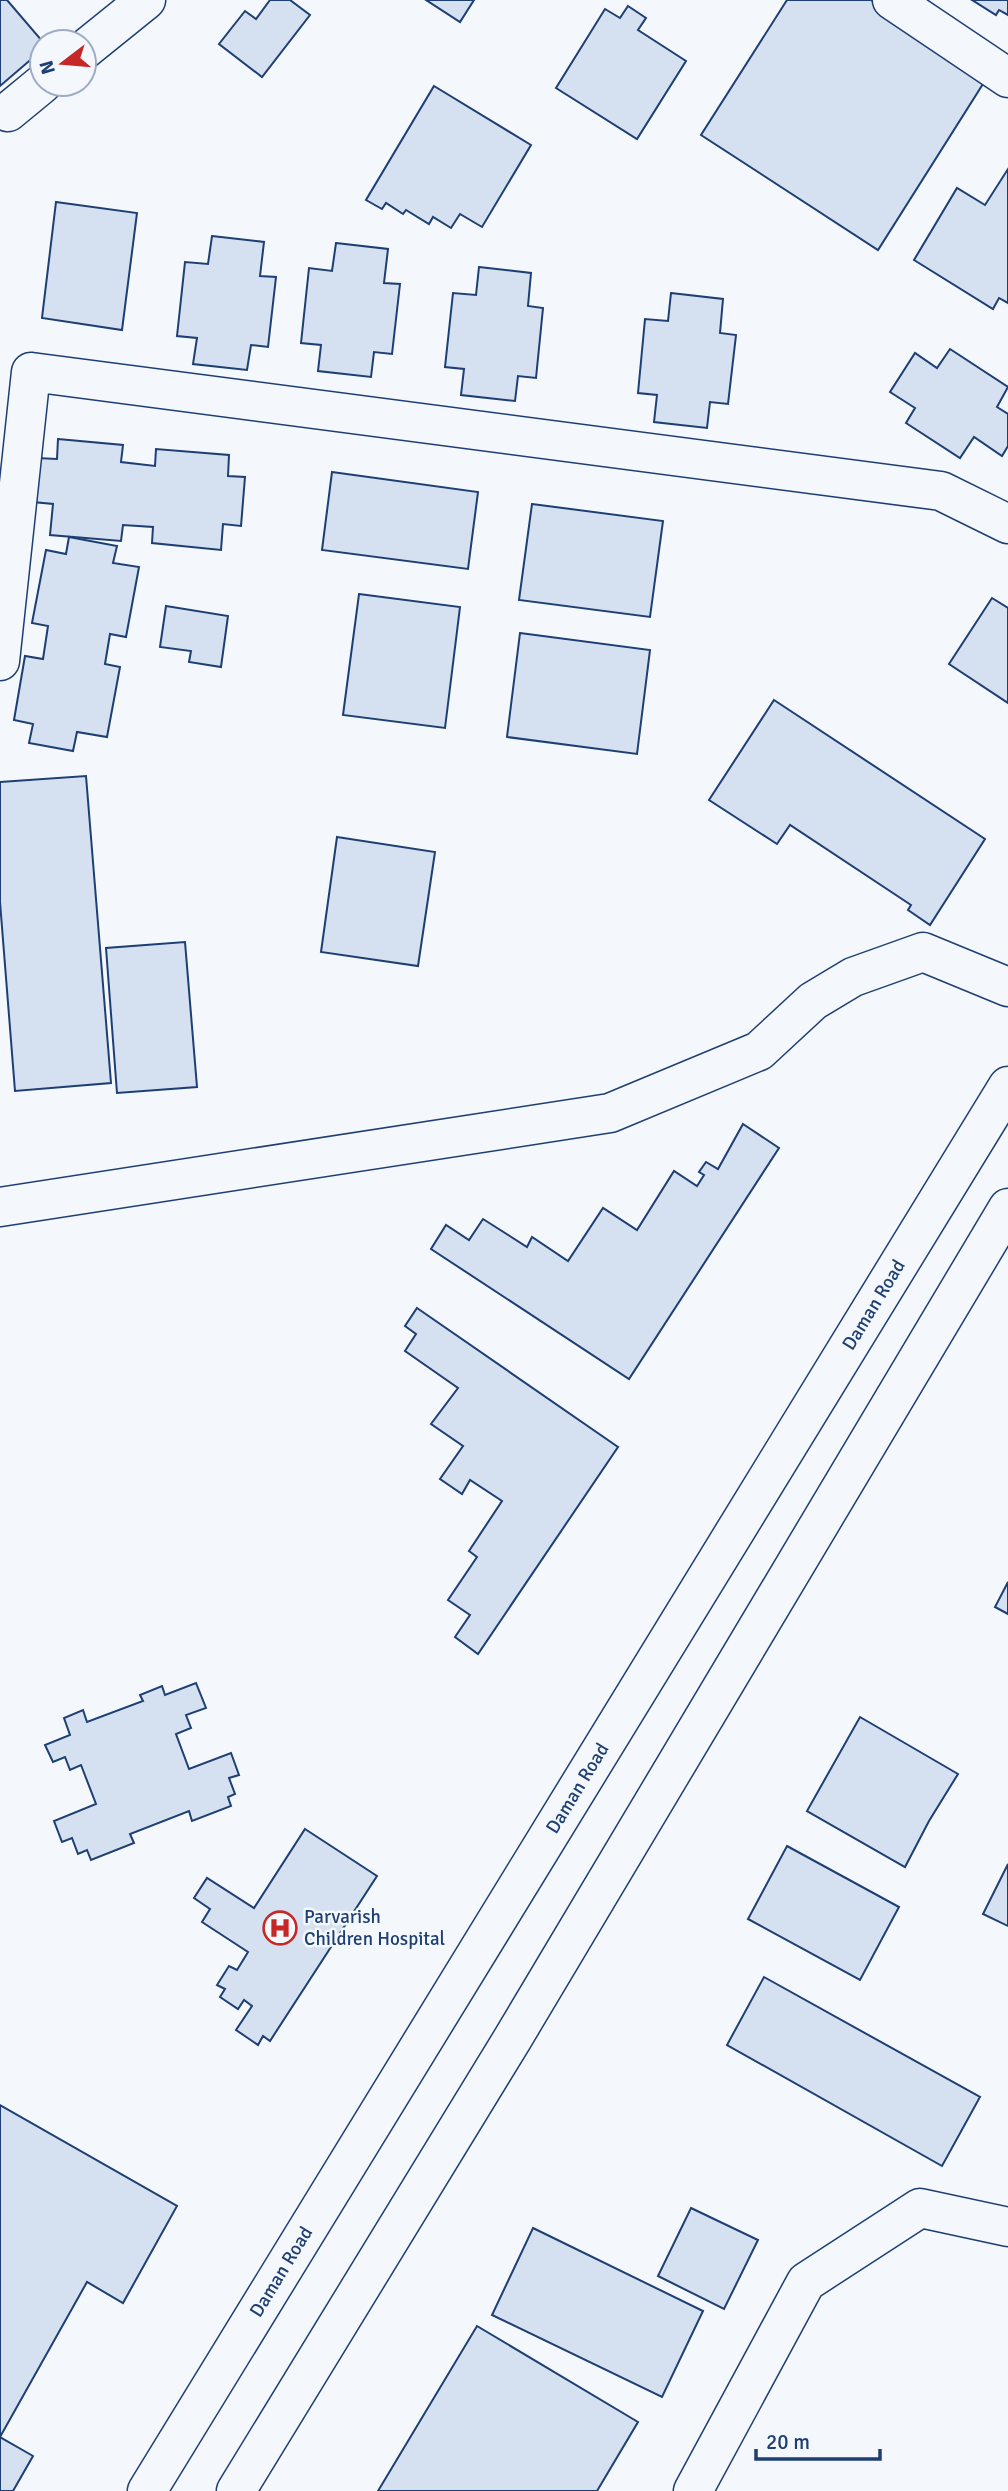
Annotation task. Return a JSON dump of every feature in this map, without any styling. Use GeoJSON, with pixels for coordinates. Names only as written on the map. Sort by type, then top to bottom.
{"type":"FeatureCollection","features":[{"type":"Feature","properties":{"kind":"main road"},"geometry":{"type":"LineString","coordinates":[[98,39],[146,0]]}},
{"type":"Feature","properties":{"kind":"main road"},"geometry":{"type":"LineString","coordinates":[[892,0],[1008,78]]}},
{"type":"Feature","properties":{"kind":"main road"},"geometry":{"type":"LineString","coordinates":[[8,112],[28,96]]}},
{"type":"Feature","properties":{"kind":"main road"},"geometry":{"type":"LineString","coordinates":[[0,661],[30,372],[942,491],[1008,524]]}},
{"type":"Feature","properties":{"kind":"main road"},"geometry":{"type":"LineString","coordinates":[[0,1208],[610,1113],[759,1051],[813,1001],[853,977],[923,951],[1008,987]]}},
{"type":"Feature","properties":{"kind":"main road","name":"Daman Road"},"geometry":{"type":"LineString","coordinates":[[147,2491],[1008,1086]]}},
{"type":"Feature","properties":{"kind":"main road"},"geometry":{"type":"LineString","coordinates":[[236,2491],[520,2026],[1008,1208]]}},
{"type":"Feature","properties":{"kind":"main road"},"geometry":{"type":"LineString","coordinates":[[693,2491],[806,2283],[920,2208],[1008,2227]]}},
{"type":"Feature","properties":{"kind":"building"},"geometry":{"type":"Polygon","coordinates":[[[0,0],[7,0],[31,28],[28,28],[28,62],[0,86],[0,0]]]}},
{"type":"Feature","properties":{"kind":"building"},"geometry":{"type":"Polygon","coordinates":[[[270,0],[290,0],[310,15],[262,77],[219,44],[245,11],[256,19],[270,0]]]}},
{"type":"Feature","properties":{"kind":"building"},"geometry":{"type":"Polygon","coordinates":[[[426,0],[474,0],[460,22],[426,0]]]}},
{"type":"Feature","properties":{"kind":"building"},"geometry":{"type":"Polygon","coordinates":[[[787,0],[871,0],[988,76],[878,250],[701,135],[787,0]]]}},
{"type":"Feature","properties":{"kind":"building"},"geometry":{"type":"Polygon","coordinates":[[[972,0],[1008,0],[1008,15],[999,10],[996,15],[972,0]]]}},
{"type":"Feature","properties":{"kind":"building"},"geometry":{"type":"Polygon","coordinates":[[[628,6],[646,18],[638,30],[686,61],[637,139],[556,88],[605,9],[620,18],[628,6]]]}},
{"type":"Feature","properties":{"kind":"building"},"geometry":{"type":"Polygon","coordinates":[[[434,86],[531,145],[482,227],[460,214],[451,228],[433,217],[429,224],[406,210],[403,214],[386,203],[382,209],[366,200],[434,86]]]}},
{"type":"Feature","properties":{"kind":"building"},"geometry":{"type":"Polygon","coordinates":[[[1008,169],[1008,303],[999,298],[993,309],[914,260],[957,188],[985,205],[1008,169]]]}},
{"type":"Feature","properties":{"kind":"building"},"geometry":{"type":"Polygon","coordinates":[[[56,202],[137,213],[122,330],[42,318],[56,202]]]}},
{"type":"Feature","properties":{"kind":"building"},"geometry":{"type":"Polygon","coordinates":[[[212,236],[264,242],[260,276],[276,277],[268,347],[251,345],[247,370],[193,364],[197,338],[177,336],[185,262],[208,264],[212,236]]]}},
{"type":"Feature","properties":{"kind":"building"},"geometry":{"type":"Polygon","coordinates":[[[336,243],[388,249],[384,283],[400,284],[392,354],[374,352],[371,377],[318,371],[321,345],[301,343],[309,268],[332,271],[336,243]]]}},
{"type":"Feature","properties":{"kind":"building"},"geometry":{"type":"Polygon","coordinates":[[[479,267],[531,273],[528,306],[543,308],[536,378],[518,376],[515,401],[461,395],[464,369],[445,367],[453,293],[476,295],[479,267]]]}},
{"type":"Feature","properties":{"kind":"building"},"geometry":{"type":"Polygon","coordinates":[[[671,293],[723,299],[720,333],[736,335],[728,404],[710,402],[707,428],[654,422],[657,395],[638,393],[645,319],[668,321],[671,293]]]}},
{"type":"Feature","properties":{"kind":"building"},"geometry":{"type":"Polygon","coordinates":[[[950,349],[1008,387],[997,407],[1008,414],[1008,446],[1002,456],[974,437],[960,458],[906,423],[915,408],[890,392],[915,353],[937,368],[950,349]]]}},
{"type":"Feature","properties":{"kind":"building"},"geometry":{"type":"Polygon","coordinates":[[[58,439],[123,445],[121,462],[155,466],[156,449],[229,455],[228,476],[245,477],[241,526],[223,524],[221,550],[152,543],[153,527],[123,525],[121,541],[50,535],[53,504],[33,502],[37,458],[57,459],[58,439]]]}},
{"type":"Feature","properties":{"kind":"building"},"geometry":{"type":"Polygon","coordinates":[[[332,472],[478,492],[468,569],[322,550],[332,472]]]}},
{"type":"Feature","properties":{"kind":"building"},"geometry":{"type":"Polygon","coordinates":[[[532,504],[663,521],[650,617],[519,600],[532,504]]]}},
{"type":"Feature","properties":{"kind":"building"},"geometry":{"type":"Polygon","coordinates":[[[69,537],[117,546],[113,563],[139,567],[126,637],[110,634],[105,664],[120,667],[107,737],[77,732],[73,751],[29,743],[33,724],[14,720],[25,656],[43,659],[48,626],[32,623],[46,550],[66,554],[69,537]]]}},
{"type":"Feature","properties":{"kind":"building"},"geometry":{"type":"Polygon","coordinates":[[[359,594],[460,607],[445,728],[343,715],[359,594]]]}},
{"type":"Feature","properties":{"kind":"building"},"geometry":{"type":"Polygon","coordinates":[[[992,598],[1008,608],[1008,703],[949,664],[992,598]]]}},
{"type":"Feature","properties":{"kind":"building"},"geometry":{"type":"Polygon","coordinates":[[[166,606],[228,616],[221,667],[189,662],[191,651],[160,647],[166,606]]]}},
{"type":"Feature","properties":{"kind":"building"},"geometry":{"type":"Polygon","coordinates":[[[520,633],[650,650],[637,754],[507,737],[520,633]]]}},
{"type":"Feature","properties":{"kind":"building"},"geometry":{"type":"Polygon","coordinates":[[[774,700],[985,839],[930,925],[908,910],[911,905],[790,825],[777,844],[709,800],[774,700]]]}},
{"type":"Feature","properties":{"kind":"building"},"geometry":{"type":"Polygon","coordinates":[[[86,776],[111,1083],[15,1091],[0,902],[0,782],[86,776]]]}},
{"type":"Feature","properties":{"kind":"building"},"geometry":{"type":"Polygon","coordinates":[[[337,837],[435,852],[418,966],[321,952],[337,837]]]}},
{"type":"Feature","properties":{"kind":"building"},"geometry":{"type":"Polygon","coordinates":[[[185,942],[197,1087],[117,1093],[106,948],[185,942]]]}},
{"type":"Feature","properties":{"kind":"building"},"geometry":{"type":"Polygon","coordinates":[[[743,1124],[779,1148],[629,1379],[431,1249],[446,1225],[469,1240],[483,1219],[527,1247],[532,1237],[568,1261],[603,1208],[637,1230],[674,1171],[697,1186],[704,1175],[699,1172],[706,1162],[718,1169],[743,1124]]]}},
{"type":"Feature","properties":{"kind":"building"},"geometry":{"type":"Polygon","coordinates":[[[417,1308],[618,1447],[478,1654],[455,1637],[470,1615],[448,1600],[477,1557],[469,1551],[502,1501],[470,1480],[462,1494],[440,1479],[463,1446],[431,1424],[458,1388],[405,1351],[416,1334],[405,1326],[417,1308]]]}},
{"type":"Feature","properties":{"kind":"building"},"geometry":{"type":"Polygon","coordinates":[[[1008,1582],[1008,1614],[995,1607],[1008,1582]]]}},
{"type":"Feature","properties":{"kind":"building"},"geometry":{"type":"Polygon","coordinates":[[[196,1683],[206,1708],[186,1715],[191,1728],[176,1734],[189,1769],[231,1753],[239,1775],[229,1778],[235,1794],[228,1797],[231,1806],[192,1821],[189,1811],[130,1834],[134,1843],[91,1860],[87,1850],[78,1854],[72,1838],[62,1842],[54,1821],[96,1804],[81,1765],[70,1770],[65,1757],[53,1762],[45,1745],[70,1735],[64,1718],[83,1710],[87,1722],[143,1701],[140,1695],[162,1686],[165,1695],[196,1683]]]}},
{"type":"Feature","properties":{"kind":"building"},"geometry":{"type":"Polygon","coordinates":[[[860,1717],[958,1774],[905,1867],[807,1811],[860,1717]]]}},
{"type":"Feature","properties":{"kind":"building"},"geometry":{"type":"Polygon","coordinates":[[[305,1829],[377,1876],[270,2041],[263,2036],[258,2045],[236,2030],[252,2006],[244,2000],[238,2009],[220,1997],[225,1989],[217,1985],[229,1966],[237,1970],[248,1952],[202,1922],[210,1909],[194,1898],[207,1878],[254,1908],[305,1829]]]}},
{"type":"Feature","properties":{"kind":"building"},"geometry":{"type":"Polygon","coordinates":[[[787,1846],[899,1907],[860,1980],[748,1919],[787,1846]]]}},
{"type":"Feature","properties":{"kind":"building"},"geometry":{"type":"Polygon","coordinates":[[[1008,1864],[1008,1926],[983,1914],[1008,1864]]]}},
{"type":"Feature","properties":{"kind":"building"},"geometry":{"type":"Polygon","coordinates":[[[764,1977],[980,2097],[942,2166],[727,2045],[764,1977]]]}},
{"type":"Feature","properties":{"kind":"building"},"geometry":{"type":"Polygon","coordinates":[[[0,2105],[177,2206],[123,2303],[87,2282],[0,2437],[0,2105]]]}},
{"type":"Feature","properties":{"kind":"building"},"geometry":{"type":"Polygon","coordinates":[[[691,2208],[758,2240],[724,2309],[658,2276],[691,2208]]]}},
{"type":"Feature","properties":{"kind":"building"},"geometry":{"type":"Polygon","coordinates":[[[533,2228],[703,2311],[662,2397],[492,2315],[533,2228]]]}},
{"type":"Feature","properties":{"kind":"building"},"geometry":{"type":"Polygon","coordinates":[[[477,2326],[638,2422],[597,2491],[378,2491],[477,2326]]]}},
{"type":"Feature","properties":{"kind":"building"},"geometry":{"type":"Polygon","coordinates":[[[0,2437],[33,2456],[13,2491],[0,2491],[0,2437]]]}},
{"type":"Feature","properties":{"kind":"place","name":"Parvarish Children Hospital"},"geometry":{"type":"Point","coordinates":[280,1928]}}]}
